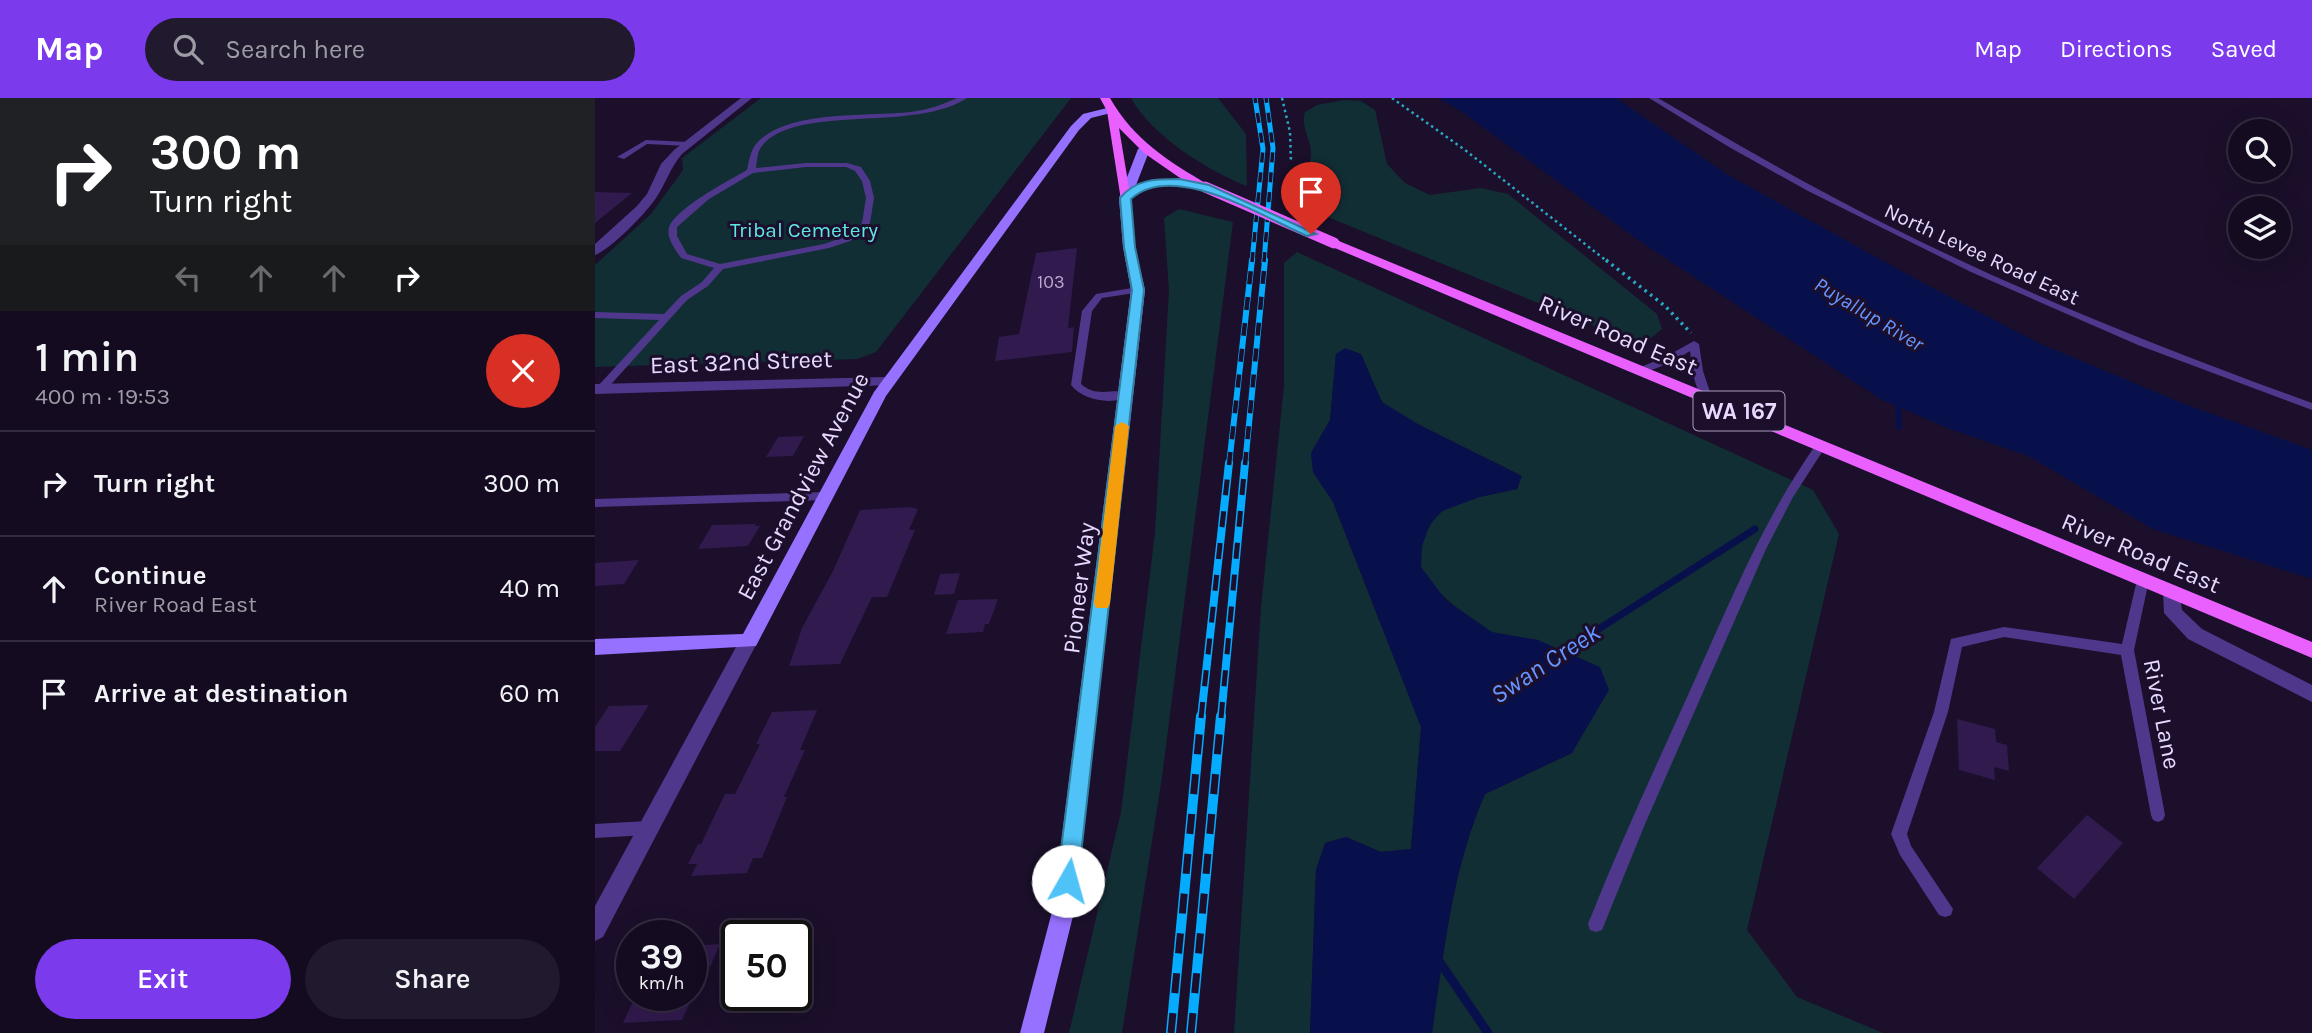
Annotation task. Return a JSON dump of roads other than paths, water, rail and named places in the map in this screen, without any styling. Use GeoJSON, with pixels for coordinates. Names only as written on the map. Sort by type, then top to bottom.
{"type":"FeatureCollection","features":[{"type":"Feature","properties":{"kind":"main road","name":"WA 167"},"geometry":{"type":"LineString","coordinates":[[1105,98],[1111,110],[1144,149]]}},
{"type":"Feature","properties":{"kind":"main road"},"geometry":{"type":"LineString","coordinates":[[1111,110],[1125,198]]}},
{"type":"Feature","properties":{"kind":"main road","name":"East Grandview Avenue"},"geometry":{"type":"LineString","coordinates":[[749,641],[852,443],[888,382],[1075,128],[1087,117],[1111,110]]}},
{"type":"Feature","properties":{"kind":"main road","name":"River Road East"},"geometry":{"type":"LineString","coordinates":[[1144,149],[1205,187],[1334,243],[2312,650]]}},
{"type":"Feature","properties":{"kind":"main road","name":"Pioneer Way"},"geometry":{"type":"LineString","coordinates":[[1032,1033],[1064,908],[1138,290],[1129,247],[1125,198],[1144,149]]}},
{"type":"Feature","properties":{"kind":"main road"},"geometry":{"type":"LineString","coordinates":[[1125,198],[1136,189],[1153,182],[1179,182],[1205,187]]}},
{"type":"Feature","properties":{"kind":"main road"},"geometry":{"type":"LineString","coordinates":[[595,647],[749,641]]}},
{"type":"Feature","properties":{"kind":"street"},"geometry":{"type":"LineString","coordinates":[[595,251],[641,209],[652,195],[667,164],[747,98]]}},
{"type":"Feature","properties":{"kind":"street","name":"East 32nd Street"},"geometry":{"type":"LineString","coordinates":[[598,389],[888,382]]}},
{"type":"Feature","properties":{"kind":"street"},"geometry":{"type":"LineString","coordinates":[[2172,592],[2173,613],[2195,634],[2312,694]]}},
{"type":"Feature","properties":{"kind":"street","name":"East Grandview Avenue"},"geometry":{"type":"LineString","coordinates":[[595,929],[749,641]]}},
{"type":"Feature","properties":{"kind":"lane"},"geometry":{"type":"LineString","coordinates":[[751,171],[757,147],[773,132],[804,120],[824,114],[870,116],[927,113],[947,108],[963,98]]}},
{"type":"Feature","properties":{"kind":"lane","name":"North Levee Road East"},"geometry":{"type":"LineString","coordinates":[[1653,98],[1814,192],[1950,261],[2124,337],[2312,407]]}},
{"type":"Feature","properties":{"kind":"lane"},"geometry":{"type":"LineString","coordinates":[[621,157],[646,142],[688,144]]}},
{"type":"Feature","properties":{"kind":"lane"},"geometry":{"type":"LineString","coordinates":[[806,164],[847,165],[858,169],[866,181],[870,198],[866,223],[847,239],[826,246],[720,267],[684,256],[673,236],[673,227],[705,197],[751,171],[806,164]]}},
{"type":"Feature","properties":{"kind":"lane"},"geometry":{"type":"LineString","coordinates":[[598,389],[684,298],[705,284],[720,267]]}},
{"type":"Feature","properties":{"kind":"lane"},"geometry":{"type":"LineString","coordinates":[[1126,395],[1091,396],[1081,392],[1076,385],[1087,311],[1099,296],[1138,290]]}},
{"type":"Feature","properties":{"kind":"lane"},"geometry":{"type":"LineString","coordinates":[[595,315],[667,317]]}},
{"type":"Feature","properties":{"kind":"lane"},"geometry":{"type":"LineString","coordinates":[[1639,370],[1663,362],[1694,344],[1698,371],[1707,398]]}},
{"type":"Feature","properties":{"kind":"lane"},"geometry":{"type":"LineString","coordinates":[[1597,924],[1619,863],[1761,548],[1796,480],[1821,446]]}},
{"type":"Feature","properties":{"kind":"lane"},"geometry":{"type":"LineString","coordinates":[[595,503],[825,496]]}},
{"type":"Feature","properties":{"kind":"lane","name":"River Lane"},"geometry":{"type":"LineString","coordinates":[[2143,580],[2127,650],[2158,815]]}},
{"type":"Feature","properties":{"kind":"lane"},"geometry":{"type":"LineString","coordinates":[[1945,909],[1905,850],[1899,834],[1941,712],[1956,643],[2004,632],[2127,650]]}},
{"type":"Feature","properties":{"kind":"lane"},"geometry":{"type":"LineString","coordinates":[[595,831],[648,828]]}},
{"type":"Feature","properties":{"kind":"water","name":"Puyallup River"},"geometry":{"type":"Polygon","coordinates":[[[1439,98],[1616,98],[1728,175],[1925,284],[2041,344],[2182,403],[2312,450],[2312,579],[2153,529],[2028,456],[1950,429],[1882,400],[1641,242],[1439,98]]]}},
{"type":"Feature","properties":{"kind":"water"},"geometry":{"type":"Polygon","coordinates":[[[1345,348],[1361,354],[1382,402],[1418,424],[1522,476],[1517,489],[1480,497],[1442,511],[1430,524],[1422,546],[1421,567],[1446,600],[1492,632],[1538,640],[1600,667],[1609,690],[1572,753],[1485,794],[1464,852],[1457,881],[1432,1033],[1310,1033],[1316,870],[1325,843],[1346,837],[1381,852],[1411,849],[1421,727],[1333,502],[1313,472],[1311,453],[1330,420],[1336,354],[1345,348]]]}},
{"type":"Feature","properties":{"kind":"waterway","name":"Swan Creek"},"geometry":{"type":"LineString","coordinates":[[1898,400],[1899,427]]}},
{"type":"Feature","properties":{"kind":"waterway","name":"Swan Creek"},"geometry":{"type":"LineString","coordinates":[[1558,655],[1755,529]]}},
{"type":"Feature","properties":{"kind":"waterway"},"geometry":{"type":"LineString","coordinates":[[1437,958],[1488,1033]]}},
{"type":"Feature","properties":{"kind":"railway"},"geometry":{"type":"LineString","coordinates":[[1252,262],[1263,149],[1255,98]]}},
{"type":"Feature","properties":{"kind":"railway"},"geometry":{"type":"LineString","coordinates":[[1264,262],[1273,148],[1266,98]]}},
{"type":"Feature","properties":{"kind":"railway"},"geometry":{"type":"LineString","coordinates":[[1229,465],[1252,260]]}},
{"type":"Feature","properties":{"kind":"railway"},"geometry":{"type":"LineString","coordinates":[[1245,465],[1265,260]]}},
{"type":"Feature","properties":{"kind":"railway"},"geometry":{"type":"LineString","coordinates":[[1201,718],[1229,463]]}},
{"type":"Feature","properties":{"kind":"railway"},"geometry":{"type":"LineString","coordinates":[[1221,718],[1245,463]]}},
{"type":"Feature","properties":{"kind":"railway"},"geometry":{"type":"LineString","coordinates":[[1171,1033],[1201,716]]}},
{"type":"Feature","properties":{"kind":"railway"},"geometry":{"type":"LineString","coordinates":[[1191,1033],[1221,716]]}},
{"type":"Feature","properties":{"kind":"park label","name":"Tribal Cemetery"},"geometry":{"type":"Point","coordinates":[804,230]}}]}
